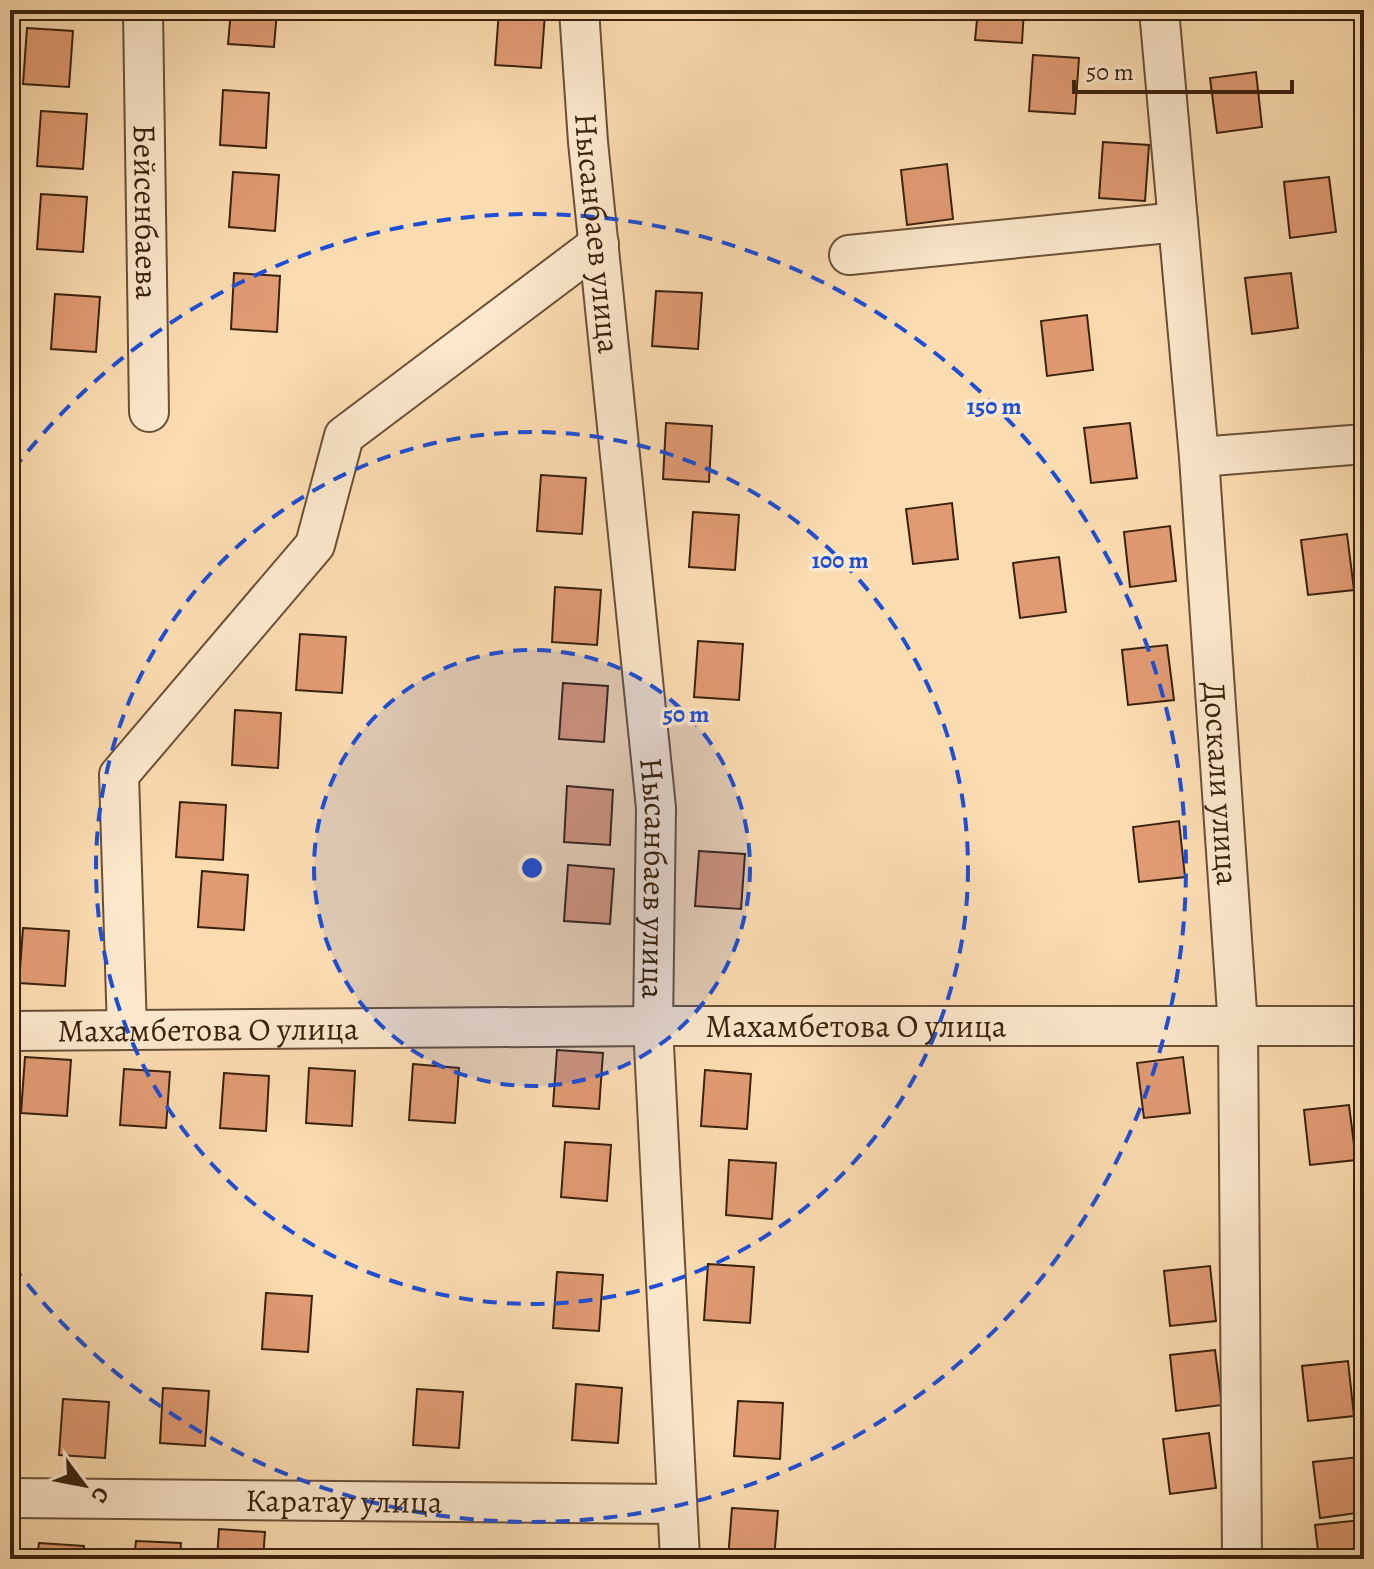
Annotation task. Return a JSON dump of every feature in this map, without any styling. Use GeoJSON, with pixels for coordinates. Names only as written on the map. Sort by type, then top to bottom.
{"type":"FeatureCollection","features":[{"type":"Feature","properties":{"kind":"street","name":"Бейсенбаева"},"geometry":{"type":"LineString","coordinates":[[143,10],[149,412]]}},
{"type":"Feature","properties":{"kind":"street","name":"Нысанбаев улица"},"geometry":{"type":"LineString","coordinates":[[579,10],[599,244],[656,808],[653,1026],[680,1559]]}},
{"type":"Feature","properties":{"kind":"street","name":"Доскали улица"},"geometry":{"type":"LineString","coordinates":[[1159,10],[1199,457],[1238,1027],[1242,1559]]}},
{"type":"Feature","properties":{"kind":"street"},"geometry":{"type":"LineString","coordinates":[[849,255],[1178,222]]}},
{"type":"Feature","properties":{"kind":"street"},"geometry":{"type":"LineString","coordinates":[[127,1030],[119,775],[315,545],[344,436],[599,244]]}},
{"type":"Feature","properties":{"kind":"street"},"geometry":{"type":"LineString","coordinates":[[1199,457],[1364,444]]}},
{"type":"Feature","properties":{"kind":"street","name":"Махамбетова О улица"},"geometry":{"type":"LineString","coordinates":[[10,1031],[653,1026],[1364,1026]]}},
{"type":"Feature","properties":{"kind":"street","name":"Каратау улица"},"geometry":{"type":"LineString","coordinates":[[10,1498],[677,1504]]}},
{"type":"Feature","properties":{"kind":"building"},"geometry":{"type":"Polygon","coordinates":[[[231,10],[277,10],[274,47],[228,44],[231,10]]]}},
{"type":"Feature","properties":{"kind":"building"},"geometry":{"type":"Polygon","coordinates":[[[499,10],[545,13],[541,68],[495,65],[499,10]]]}},
{"type":"Feature","properties":{"kind":"building"},"geometry":{"type":"Polygon","coordinates":[[[978,10],[1024,10],[1022,43],[975,40],[978,10]]]}},
{"type":"Feature","properties":{"kind":"building"},"geometry":{"type":"Polygon","coordinates":[[[1248,10],[1295,10],[1295,13],[1249,18],[1248,10]]]}},
{"type":"Feature","properties":{"kind":"building"},"geometry":{"type":"Polygon","coordinates":[[[27,28],[73,31],[69,87],[23,84],[27,28]]]}},
{"type":"Feature","properties":{"kind":"building"},"geometry":{"type":"Polygon","coordinates":[[[1033,55],[1079,58],[1075,114],[1029,111],[1033,55]]]}},
{"type":"Feature","properties":{"kind":"building"},"geometry":{"type":"Polygon","coordinates":[[[1256,72],[1262,127],[1217,133],[1210,78],[1256,72]]]}},
{"type":"Feature","properties":{"kind":"building"},"geometry":{"type":"Polygon","coordinates":[[[223,90],[269,93],[266,148],[220,145],[223,90]]]}},
{"type":"Feature","properties":{"kind":"building"},"geometry":{"type":"Polygon","coordinates":[[[41,111],[87,114],[83,169],[37,166],[41,111]]]}},
{"type":"Feature","properties":{"kind":"building"},"geometry":{"type":"Polygon","coordinates":[[[1103,142],[1149,145],[1145,201],[1099,198],[1103,142]]]}},
{"type":"Feature","properties":{"kind":"building"},"geometry":{"type":"Polygon","coordinates":[[[947,164],[953,219],[907,225],[901,170],[947,164]]]}},
{"type":"Feature","properties":{"kind":"building"},"geometry":{"type":"Polygon","coordinates":[[[233,172],[279,175],[275,231],[229,227],[233,172]]]}},
{"type":"Feature","properties":{"kind":"building"},"geometry":{"type":"Polygon","coordinates":[[[1329,177],[1336,232],[1290,238],[1284,182],[1329,177]]]}},
{"type":"Feature","properties":{"kind":"building"},"geometry":{"type":"Polygon","coordinates":[[[41,194],[87,197],[83,252],[37,249],[41,194]]]}},
{"type":"Feature","properties":{"kind":"building"},"geometry":{"type":"Polygon","coordinates":[[[234,273],[280,276],[277,332],[231,329],[234,273]]]}},
{"type":"Feature","properties":{"kind":"building"},"geometry":{"type":"Polygon","coordinates":[[[1291,273],[1298,328],[1252,334],[1245,278],[1291,273]]]}},
{"type":"Feature","properties":{"kind":"building"},"geometry":{"type":"Polygon","coordinates":[[[656,291],[702,293],[698,349],[652,346],[656,291]]]}},
{"type":"Feature","properties":{"kind":"building"},"geometry":{"type":"Polygon","coordinates":[[[55,294],[100,297],[96,352],[51,349],[55,294]]]}},
{"type":"Feature","properties":{"kind":"building"},"geometry":{"type":"Polygon","coordinates":[[[1087,315],[1093,370],[1047,376],[1041,321],[1087,315]]]}},
{"type":"Feature","properties":{"kind":"building"},"geometry":{"type":"Polygon","coordinates":[[[666,423],[712,426],[709,482],[663,479],[666,423]]]}},
{"type":"Feature","properties":{"kind":"building"},"geometry":{"type":"Polygon","coordinates":[[[1130,423],[1137,478],[1091,483],[1084,428],[1130,423]]]}},
{"type":"Feature","properties":{"kind":"building"},"geometry":{"type":"Polygon","coordinates":[[[541,475],[586,478],[582,534],[537,531],[541,475]]]}},
{"type":"Feature","properties":{"kind":"building"},"geometry":{"type":"Polygon","coordinates":[[[952,503],[958,559],[913,564],[906,509],[952,503]]]}},
{"type":"Feature","properties":{"kind":"building"},"geometry":{"type":"Polygon","coordinates":[[[693,512],[739,515],[735,570],[689,567],[693,512]]]}},
{"type":"Feature","properties":{"kind":"building"},"geometry":{"type":"Polygon","coordinates":[[[1170,526],[1176,581],[1130,587],[1124,532],[1170,526]]]}},
{"type":"Feature","properties":{"kind":"building"},"geometry":{"type":"Polygon","coordinates":[[[1347,534],[1354,590],[1308,595],[1301,540],[1347,534]]]}},
{"type":"Feature","properties":{"kind":"building"},"geometry":{"type":"Polygon","coordinates":[[[1059,557],[1066,612],[1020,618],[1013,563],[1059,557]]]}},
{"type":"Feature","properties":{"kind":"building"},"geometry":{"type":"Polygon","coordinates":[[[555,587],[601,590],[597,645],[552,642],[555,587]]]}},
{"type":"Feature","properties":{"kind":"building"},"geometry":{"type":"Polygon","coordinates":[[[300,634],[346,637],[342,693],[296,690],[300,634]]]}},
{"type":"Feature","properties":{"kind":"building"},"geometry":{"type":"Polygon","coordinates":[[[698,641],[743,644],[739,700],[694,697],[698,641]]]}},
{"type":"Feature","properties":{"kind":"building"},"geometry":{"type":"Polygon","coordinates":[[[1167,645],[1174,700],[1128,705],[1122,650],[1167,645]]]}},
{"type":"Feature","properties":{"kind":"building"},"geometry":{"type":"Polygon","coordinates":[[[563,683],[608,686],[604,742],[559,739],[563,683]]]}},
{"type":"Feature","properties":{"kind":"building"},"geometry":{"type":"Polygon","coordinates":[[[235,710],[281,713],[278,768],[232,765],[235,710]]]}},
{"type":"Feature","properties":{"kind":"building"},"geometry":{"type":"Polygon","coordinates":[[[567,786],[613,790],[610,845],[564,842],[567,786]]]}},
{"type":"Feature","properties":{"kind":"building"},"geometry":{"type":"Polygon","coordinates":[[[180,802],[226,805],[223,860],[176,857],[180,802]]]}},
{"type":"Feature","properties":{"kind":"building"},"geometry":{"type":"Polygon","coordinates":[[[1179,821],[1185,877],[1139,882],[1133,827],[1179,821]]]}},
{"type":"Feature","properties":{"kind":"building"},"geometry":{"type":"Polygon","coordinates":[[[699,851],[745,854],[741,909],[695,906],[699,851]]]}},
{"type":"Feature","properties":{"kind":"building"},"geometry":{"type":"Polygon","coordinates":[[[568,865],[614,869],[610,924],[564,921],[568,865]]]}},
{"type":"Feature","properties":{"kind":"building"},"geometry":{"type":"Polygon","coordinates":[[[202,871],[248,875],[244,930],[198,927],[202,871]]]}},
{"type":"Feature","properties":{"kind":"building"},"geometry":{"type":"Polygon","coordinates":[[[23,928],[69,931],[65,986],[19,983],[23,928]]]}},
{"type":"Feature","properties":{"kind":"building"},"geometry":{"type":"Polygon","coordinates":[[[557,1050],[603,1053],[599,1109],[553,1106],[557,1050]]]}},
{"type":"Feature","properties":{"kind":"building"},"geometry":{"type":"Polygon","coordinates":[[[25,1057],[71,1060],[67,1116],[21,1113],[25,1057]]]}},
{"type":"Feature","properties":{"kind":"building"},"geometry":{"type":"Polygon","coordinates":[[[1183,1057],[1190,1113],[1144,1118],[1137,1063],[1183,1057]]]}},
{"type":"Feature","properties":{"kind":"building"},"geometry":{"type":"Polygon","coordinates":[[[413,1064],[459,1068],[455,1123],[409,1120],[413,1064]]]}},
{"type":"Feature","properties":{"kind":"building"},"geometry":{"type":"Polygon","coordinates":[[[309,1068],[355,1071],[352,1126],[306,1123],[309,1068]]]}},
{"type":"Feature","properties":{"kind":"building"},"geometry":{"type":"Polygon","coordinates":[[[124,1069],[170,1072],[166,1128],[120,1125],[124,1069]]]}},
{"type":"Feature","properties":{"kind":"building"},"geometry":{"type":"Polygon","coordinates":[[[705,1070],[751,1074],[747,1129],[701,1126],[705,1070]]]}},
{"type":"Feature","properties":{"kind":"building"},"geometry":{"type":"Polygon","coordinates":[[[224,1073],[269,1076],[266,1131],[220,1128],[224,1073]]]}},
{"type":"Feature","properties":{"kind":"building"},"geometry":{"type":"Polygon","coordinates":[[[1349,1105],[1356,1160],[1310,1165],[1304,1110],[1349,1105]]]}},
{"type":"Feature","properties":{"kind":"building"},"geometry":{"type":"Polygon","coordinates":[[[565,1142],[611,1145],[607,1201],[561,1197],[565,1142]]]}},
{"type":"Feature","properties":{"kind":"building"},"geometry":{"type":"Polygon","coordinates":[[[729,1160],[776,1163],[772,1219],[726,1215],[729,1160]]]}},
{"type":"Feature","properties":{"kind":"building"},"geometry":{"type":"Polygon","coordinates":[[[708,1264],[754,1267],[750,1323],[704,1320],[708,1264]]]}},
{"type":"Feature","properties":{"kind":"building"},"geometry":{"type":"Polygon","coordinates":[[[1210,1266],[1216,1321],[1170,1326],[1164,1271],[1210,1266]]]}},
{"type":"Feature","properties":{"kind":"building"},"geometry":{"type":"Polygon","coordinates":[[[557,1272],[603,1275],[599,1331],[553,1328],[557,1272]]]}},
{"type":"Feature","properties":{"kind":"building"},"geometry":{"type":"Polygon","coordinates":[[[266,1293],[312,1296],[308,1352],[262,1349],[266,1293]]]}},
{"type":"Feature","properties":{"kind":"building"},"geometry":{"type":"Polygon","coordinates":[[[1215,1350],[1222,1405],[1176,1411],[1170,1355],[1215,1350]]]}},
{"type":"Feature","properties":{"kind":"building"},"geometry":{"type":"Polygon","coordinates":[[[1348,1361],[1354,1416],[1308,1421],[1302,1366],[1348,1361]]]}},
{"type":"Feature","properties":{"kind":"building"},"geometry":{"type":"Polygon","coordinates":[[[576,1384],[622,1388],[618,1443],[572,1440],[576,1384]]]}},
{"type":"Feature","properties":{"kind":"building"},"geometry":{"type":"Polygon","coordinates":[[[163,1388],[209,1391],[205,1446],[160,1443],[163,1388]]]}},
{"type":"Feature","properties":{"kind":"building"},"geometry":{"type":"Polygon","coordinates":[[[417,1389],[463,1392],[459,1448],[413,1445],[417,1389]]]}},
{"type":"Feature","properties":{"kind":"building"},"geometry":{"type":"Polygon","coordinates":[[[63,1399],[109,1402],[105,1458],[59,1455],[63,1399]]]}},
{"type":"Feature","properties":{"kind":"building"},"geometry":{"type":"Polygon","coordinates":[[[738,1401],[783,1403],[780,1459],[734,1456],[738,1401]]]}},
{"type":"Feature","properties":{"kind":"building"},"geometry":{"type":"Polygon","coordinates":[[[1209,1433],[1216,1488],[1170,1494],[1163,1439],[1209,1433]]]}},
{"type":"Feature","properties":{"kind":"building"},"geometry":{"type":"Polygon","coordinates":[[[1359,1457],[1364,1512],[1320,1518],[1313,1462],[1359,1457]]]}},
{"type":"Feature","properties":{"kind":"building"},"geometry":{"type":"Polygon","coordinates":[[[732,1508],[778,1511],[774,1559],[728,1559],[732,1508]]]}},
{"type":"Feature","properties":{"kind":"building"},"geometry":{"type":"Polygon","coordinates":[[[1361,1520],[1364,1559],[1319,1559],[1315,1525],[1361,1520]]]}},
{"type":"Feature","properties":{"kind":"building"},"geometry":{"type":"Polygon","coordinates":[[[219,1529],[265,1532],[263,1559],[217,1559],[219,1529]]]}},
{"type":"Feature","properties":{"kind":"building"},"geometry":{"type":"Polygon","coordinates":[[[136,1541],[181,1543],[180,1559],[134,1559],[136,1541]]]}},
{"type":"Feature","properties":{"kind":"building"},"geometry":{"type":"Polygon","coordinates":[[[39,1543],[84,1546],[83,1559],[37,1559],[39,1543]]]}}]}
